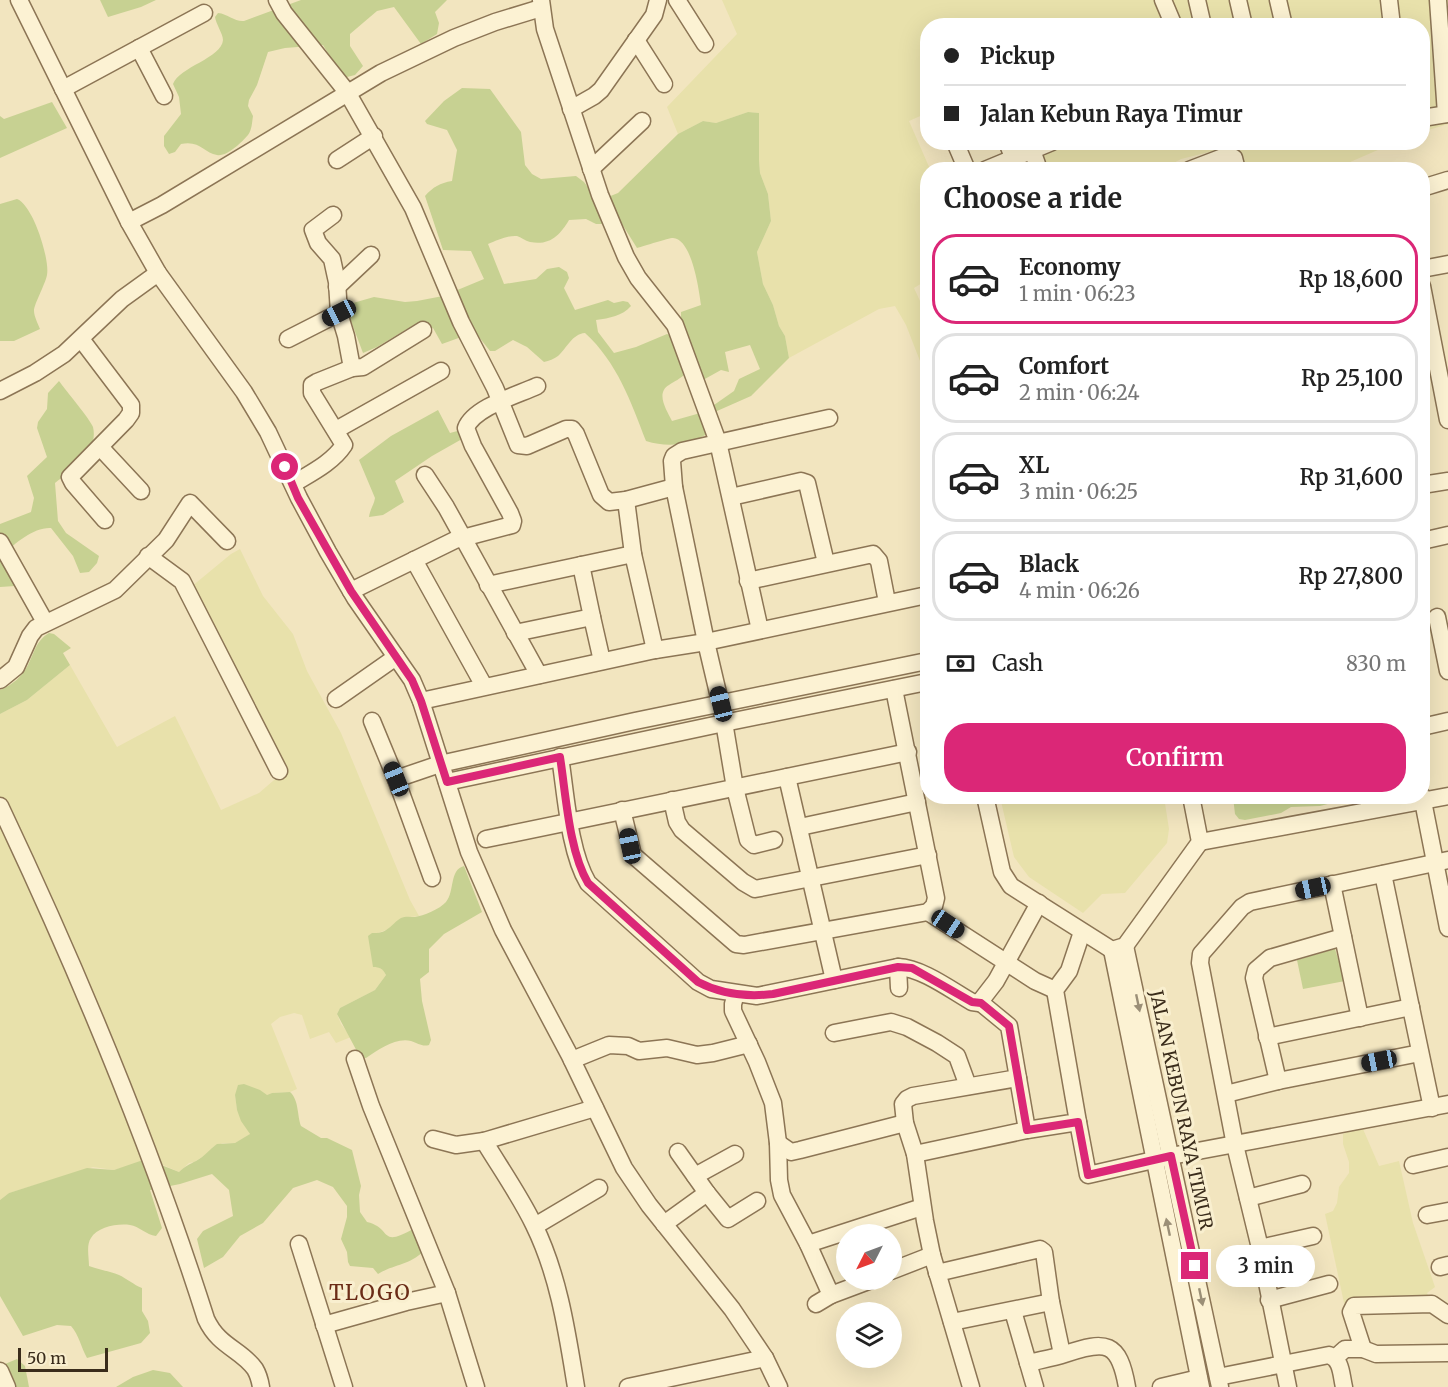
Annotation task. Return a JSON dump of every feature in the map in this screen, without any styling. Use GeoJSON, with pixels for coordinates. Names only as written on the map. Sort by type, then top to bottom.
{"type":"FeatureCollection","features":[{"type":"Feature","properties":{"kind":"street"},"geometry":{"type":"LineString","coordinates":[[19,0],[129,222],[158,273],[244,392],[268,432],[298,498],[351,591],[412,680],[421,701],[469,852],[503,930],[572,1060],[624,1168],[664,1224],[732,1309],[765,1358],[779,1387]]}},
{"type":"Feature","properties":{"kind":"street"},"geometry":{"type":"LineString","coordinates":[[276,0],[347,92],[374,136],[426,234],[461,322],[495,388],[518,445],[526,446],[566,429],[572,429],[601,495],[609,502],[674,488]]}},
{"type":"Feature","properties":{"kind":"street"},"geometry":{"type":"LineString","coordinates":[[677,0],[705,44]]}},
{"type":"Feature","properties":{"kind":"street"},"geometry":{"type":"LineString","coordinates":[[1163,0],[1171,18]]}},
{"type":"Feature","properties":{"kind":"street"},"geometry":{"type":"LineString","coordinates":[[1197,0],[1201,18]]}},
{"type":"Feature","properties":{"kind":"street"},"geometry":{"type":"LineString","coordinates":[[1238,0],[1242,18]]}},
{"type":"Feature","properties":{"kind":"street"},"geometry":{"type":"LineString","coordinates":[[1278,0],[1282,18]]}},
{"type":"Feature","properties":{"kind":"street"},"geometry":{"type":"LineString","coordinates":[[1389,0],[1391,18]]}},
{"type":"Feature","properties":{"kind":"street"},"geometry":{"type":"LineString","coordinates":[[1430,116],[1447,114],[1438,0]]}},
{"type":"Feature","properties":{"kind":"street"},"geometry":{"type":"LineString","coordinates":[[571,109],[601,90],[654,15],[660,2]]}},
{"type":"Feature","properties":{"kind":"street"},"geometry":{"type":"LineString","coordinates":[[129,222],[162,205],[381,73],[454,38],[541,4],[545,29],[600,195],[638,278],[675,325],[718,442],[760,630]]}},
{"type":"Feature","properties":{"kind":"street"},"geometry":{"type":"LineString","coordinates":[[63,89],[204,13]]}},
{"type":"Feature","properties":{"kind":"street"},"geometry":{"type":"LineString","coordinates":[[636,40],[664,84]]}},
{"type":"Feature","properties":{"kind":"street"},"geometry":{"type":"LineString","coordinates":[[139,48],[164,96]]}},
{"type":"Feature","properties":{"kind":"street"},"geometry":{"type":"LineString","coordinates":[[591,169],[642,122]]}},
{"type":"Feature","properties":{"kind":"street"},"geometry":{"type":"LineString","coordinates":[[337,160],[374,136]]}},
{"type":"Feature","properties":{"kind":"street"},"geometry":{"type":"LineString","coordinates":[[995,162],[1010,150],[1032,150],[1037,162]]}},
{"type":"Feature","properties":{"kind":"street"},"geometry":{"type":"LineString","coordinates":[[1210,162],[1228,155],[1234,158],[1235,162]]}},
{"type":"Feature","properties":{"kind":"street"},"geometry":{"type":"LineString","coordinates":[[1430,186],[1448,180]]}},
{"type":"Feature","properties":{"kind":"street"},"geometry":{"type":"LineString","coordinates":[[333,215],[313,230],[318,243],[332,259],[339,313],[352,368]]}},
{"type":"Feature","properties":{"kind":"street"},"geometry":{"type":"LineString","coordinates":[[337,287],[371,255]]}},
{"type":"Feature","properties":{"kind":"street"},"geometry":{"type":"LineString","coordinates":[[1430,267],[1448,264]]}},
{"type":"Feature","properties":{"kind":"street"},"geometry":{"type":"LineString","coordinates":[[0,391],[35,373],[64,354],[122,299],[158,273]]}},
{"type":"Feature","properties":{"kind":"street"},"geometry":{"type":"LineString","coordinates":[[288,339],[339,313]]}},
{"type":"Feature","properties":{"kind":"street"},"geometry":{"type":"LineString","coordinates":[[1430,319],[1448,420]]}},
{"type":"Feature","properties":{"kind":"street"},"geometry":{"type":"LineString","coordinates":[[293,484],[338,454],[344,445],[312,393],[312,385],[352,368],[363,367],[423,330]]}},
{"type":"Feature","properties":{"kind":"street"},"geometry":{"type":"LineString","coordinates":[[81,339],[131,405],[132,410],[126,420],[70,477],[105,520]]}},
{"type":"Feature","properties":{"kind":"street"},"geometry":{"type":"LineString","coordinates":[[336,430],[441,371]]}},
{"type":"Feature","properties":{"kind":"street"},"geometry":{"type":"LineString","coordinates":[[351,591],[462,538],[510,527],[512,524],[510,513],[466,432],[467,425],[499,401],[513,398],[537,386]]}},
{"type":"Feature","properties":{"kind":"street"},"geometry":{"type":"LineString","coordinates":[[774,840],[754,845],[748,840],[735,788],[721,704],[674,488],[672,461],[674,456],[682,451],[829,418]]}},
{"type":"Feature","properties":{"kind":"street"},"geometry":{"type":"LineString","coordinates":[[100,447],[141,491]]}},
{"type":"Feature","properties":{"kind":"street"},"geometry":{"type":"LineString","coordinates":[[425,475],[539,675]]}},
{"type":"Feature","properties":{"kind":"street"},"geometry":{"type":"LineString","coordinates":[[731,496],[801,481],[807,483],[826,563]]}},
{"type":"Feature","properties":{"kind":"street"},"geometry":{"type":"LineString","coordinates":[[1430,484],[1448,481]]}},
{"type":"Feature","properties":{"kind":"street"},"geometry":{"type":"LineString","coordinates":[[626,500],[633,554],[655,650]]}},
{"type":"Feature","properties":{"kind":"street"},"geometry":{"type":"LineString","coordinates":[[0,680],[16,667],[32,631],[45,622],[106,596],[124,583],[173,532],[190,503],[226,541]]}},
{"type":"Feature","properties":{"kind":"street"},"geometry":{"type":"LineString","coordinates":[[1430,539],[1448,536]]}},
{"type":"Feature","properties":{"kind":"street"},"geometry":{"type":"LineString","coordinates":[[0,542],[45,622]]}},
{"type":"Feature","properties":{"kind":"street"},"geometry":{"type":"LineString","coordinates":[[748,581],[870,553],[875,555],[879,561],[887,602]]}},
{"type":"Feature","properties":{"kind":"street"},"geometry":{"type":"LineString","coordinates":[[488,585],[633,554]]}},
{"type":"Feature","properties":{"kind":"street"},"geometry":{"type":"LineString","coordinates":[[148,556],[182,581],[279,771]]}},
{"type":"Feature","properties":{"kind":"street"},"geometry":{"type":"LineString","coordinates":[[414,560],[484,686]]}},
{"type":"Feature","properties":{"kind":"street"},"geometry":{"type":"LineString","coordinates":[[581,565],[602,662]]}},
{"type":"Feature","properties":{"kind":"street"},"geometry":{"type":"LineString","coordinates":[[421,701],[655,650],[706,642],[920,596]]}},
{"type":"Feature","properties":{"kind":"street"},"geometry":{"type":"LineString","coordinates":[[515,633],[592,617]]}},
{"type":"Feature","properties":{"kind":"street"},"geometry":{"type":"LineString","coordinates":[[1436,617],[1448,669]]}},
{"type":"Feature","properties":{"kind":"street"},"geometry":{"type":"LineString","coordinates":[[336,699],[396,657]]}},
{"type":"Feature","properties":{"kind":"street"},"geometry":{"type":"LineString","coordinates":[[396,779],[440,764],[920,662]]}},
{"type":"Feature","properties":{"kind":"street"},"geometry":{"type":"LineString","coordinates":[[447,782],[920,683]]}},
{"type":"Feature","properties":{"kind":"street"},"geometry":{"type":"LineString","coordinates":[[622,810],[633,855],[732,942],[744,945],[928,912],[934,906],[936,898],[909,752],[894,689]]}},
{"type":"Feature","properties":{"kind":"street"},"geometry":{"type":"LineString","coordinates":[[372,721],[432,878]]}},
{"type":"Feature","properties":{"kind":"street"},"geometry":{"type":"LineString","coordinates":[[1430,725],[1448,722]]}},
{"type":"Feature","properties":{"kind":"street"},"geometry":{"type":"LineString","coordinates":[[486,838],[909,752]]}},
{"type":"Feature","properties":{"kind":"street"},"geometry":{"type":"LineString","coordinates":[[560,757],[569,820],[580,868],[588,883],[698,982],[711,989],[757,996],[898,967],[912,968],[972,1002],[981,1003],[1009,1026],[1027,1130]]}},
{"type":"Feature","properties":{"kind":"street"},"geometry":{"type":"LineString","coordinates":[[787,777],[834,980]]}},
{"type":"Feature","properties":{"kind":"street"},"geometry":{"type":"LineString","coordinates":[[1430,798],[1448,796]]}},
{"type":"Feature","properties":{"kind":"street"},"geometry":{"type":"LineString","coordinates":[[672,800],[679,827],[751,887],[765,888],[928,855]]}},
{"type":"Feature","properties":{"kind":"street"},"geometry":{"type":"LineString","coordinates":[[800,827],[917,802]]}},
{"type":"Feature","properties":{"kind":"street"},"geometry":{"type":"LineString","coordinates":[[987,804],[1006,880],[1016,890],[1082,932],[1119,948],[1200,842],[1397,804]]}},
{"type":"Feature","properties":{"kind":"street"},"geometry":{"type":"LineString","coordinates":[[1193,804],[1200,842]]}},
{"type":"Feature","properties":{"kind":"street"},"geometry":{"type":"LineString","coordinates":[[1424,804],[1441,861],[1448,928]]}},
{"type":"Feature","properties":{"kind":"street"},"geometry":{"type":"LineString","coordinates":[[0,806],[37,885],[123,1085],[206,1319],[219,1339],[255,1369],[261,1387]]}},
{"type":"Feature","properties":{"kind":"street"},"geometry":{"type":"LineString","coordinates":[[1288,1387],[1260,1248],[1235,1145],[1200,963],[1201,954],[1246,904],[1441,861]]}},
{"type":"Feature","properties":{"kind":"street"},"geometry":{"type":"LineString","coordinates":[[1082,932],[1069,971],[1055,990],[1088,1175],[1171,1156],[1440,1106],[1420,1053],[1383,874]]}},
{"type":"Feature","properties":{"kind":"street"},"geometry":{"type":"LineString","coordinates":[[1332,884],[1360,1018]]}},
{"type":"Feature","properties":{"kind":"street"},"geometry":{"type":"LineString","coordinates":[[981,1003],[996,981],[1039,903]]}},
{"type":"Feature","properties":{"kind":"street"},"geometry":{"type":"LineString","coordinates":[[928,912],[1005,963],[1055,990]]}},
{"type":"Feature","properties":{"kind":"street"},"geometry":{"type":"LineString","coordinates":[[1278,1081],[1254,978],[1256,970],[1270,958],[1343,937]]}},
{"type":"Feature","properties":{"kind":"street","name":"JALAN KEBUN RAYA TIMUR"},"geometry":{"type":"LineString","coordinates":[[1119,948],[1171,1156],[1219,1382]]}},
{"type":"Feature","properties":{"kind":"street","name":"JALAN KEBUN RAYA TIMUR"},"geometry":{"type":"LineString","coordinates":[[1119,948],[1154,1160],[1201,1383]]}},
{"type":"Feature","properties":{"kind":"street"},"geometry":{"type":"LineString","coordinates":[[898,967],[899,988]]}},
{"type":"Feature","properties":{"kind":"street"},"geometry":{"type":"LineString","coordinates":[[736,994],[733,1011],[749,1044],[772,1103],[782,1194],[831,1295]]}},
{"type":"Feature","properties":{"kind":"street"},"geometry":{"type":"LineString","coordinates":[[1267,1037],[1411,1008]]}},
{"type":"Feature","properties":{"kind":"street"},"geometry":{"type":"LineString","coordinates":[[834,1033],[891,1022],[907,1027],[957,1056],[968,1086]]}},
{"type":"Feature","properties":{"kind":"street"},"geometry":{"type":"LineString","coordinates":[[572,1060],[609,1045],[628,1046],[639,1051],[667,1048],[697,1055],[749,1044]]}},
{"type":"Feature","properties":{"kind":"street"},"geometry":{"type":"LineString","coordinates":[[1226,1094],[1278,1081],[1420,1053]]}},
{"type":"Feature","properties":{"kind":"street"},"geometry":{"type":"LineString","coordinates":[[355,1059],[371,1106],[447,1293],[476,1387]]}},
{"type":"Feature","properties":{"kind":"street"},"geometry":{"type":"LineString","coordinates":[[971,1387],[932,1255],[922,1207],[915,1154],[905,1123],[903,1104],[913,1096],[1018,1078]]}},
{"type":"Feature","properties":{"kind":"street"},"geometry":{"type":"LineString","coordinates":[[433,1139],[456,1145],[484,1142],[595,1108]]}},
{"type":"Feature","properties":{"kind":"street"},"geometry":{"type":"LineString","coordinates":[[915,1154],[1027,1130],[1078,1122]]}},
{"type":"Feature","properties":{"kind":"street"},"geometry":{"type":"LineString","coordinates":[[778,1143],[791,1152],[905,1123]]}},
{"type":"Feature","properties":{"kind":"street"},"geometry":{"type":"LineString","coordinates":[[484,1142],[535,1226],[548,1258],[568,1337],[576,1387]]}},
{"type":"Feature","properties":{"kind":"street"},"geometry":{"type":"LineString","coordinates":[[678,1152],[728,1219],[757,1201]]}},
{"type":"Feature","properties":{"kind":"street"},"geometry":{"type":"LineString","coordinates":[[695,1176],[735,1154]]}},
{"type":"Feature","properties":{"kind":"street"},"geometry":{"type":"LineString","coordinates":[[1413,1165],[1448,1157]]}},
{"type":"Feature","properties":{"kind":"street"},"geometry":{"type":"LineString","coordinates":[[1248,1198],[1302,1184]]}},
{"type":"Feature","properties":{"kind":"street"},"geometry":{"type":"LineString","coordinates":[[535,1226],[598,1188]]}},
{"type":"Feature","properties":{"kind":"street"},"geometry":{"type":"LineString","coordinates":[[664,1224],[707,1193]]}},
{"type":"Feature","properties":{"kind":"street"},"geometry":{"type":"LineString","coordinates":[[808,1244],[922,1207]]}},
{"type":"Feature","properties":{"kind":"street"},"geometry":{"type":"LineString","coordinates":[[1427,1215],[1448,1211]]}},
{"type":"Feature","properties":{"kind":"street"},"geometry":{"type":"LineString","coordinates":[[1260,1248],[1313,1236]]}},
{"type":"Feature","properties":{"kind":"street"},"geometry":{"type":"LineString","coordinates":[[299,1244],[344,1387]]}},
{"type":"Feature","properties":{"kind":"street"},"geometry":{"type":"LineString","coordinates":[[937,1272],[1040,1249],[1044,1252],[1062,1354]]}},
{"type":"Feature","properties":{"kind":"street"},"geometry":{"type":"LineString","coordinates":[[902,1267],[932,1255]]}},
{"type":"Feature","properties":{"kind":"street"},"geometry":{"type":"LineString","coordinates":[[1269,1300],[1329,1284]]}},
{"type":"Feature","properties":{"kind":"street"},"geometry":{"type":"LineString","coordinates":[[816,1304],[844,1290]]}},
{"type":"Feature","properties":{"kind":"street"},"geometry":{"type":"LineString","coordinates":[[324,1325],[447,1293]]}},
{"type":"Feature","properties":{"kind":"street"},"geometry":{"type":"LineString","coordinates":[[952,1322],[1051,1302]]}},
{"type":"Feature","properties":{"kind":"street"},"geometry":{"type":"LineString","coordinates":[[1362,1349],[1351,1312],[1354,1306],[1432,1304],[1439,1307],[1447,1317]]}},
{"type":"Feature","properties":{"kind":"street"},"geometry":{"type":"LineString","coordinates":[[1012,1311],[1035,1387]]}},
{"type":"Feature","properties":{"kind":"street"},"geometry":{"type":"LineString","coordinates":[[1028,1363],[1096,1345],[1106,1347],[1121,1361],[1127,1387]]}},
{"type":"Feature","properties":{"kind":"street"},"geometry":{"type":"LineString","coordinates":[[1335,1358],[1345,1349],[1362,1349],[1376,1354],[1448,1353]]}},
{"type":"Feature","properties":{"kind":"street"},"geometry":{"type":"LineString","coordinates":[[1219,1382],[1320,1356],[1335,1358],[1339,1364],[1344,1387]]}},
{"type":"Feature","properties":{"kind":"street"},"geometry":{"type":"LineString","coordinates":[[628,1387],[765,1358]]}},
{"type":"Feature","properties":{"kind":"street"},"geometry":{"type":"LineString","coordinates":[[0,1371],[7,1387]]}},
{"type":"Feature","properties":{"kind":"street"},"geometry":{"type":"LineString","coordinates":[[1161,1387],[1201,1383]]}},
{"type":"Feature","properties":{"kind":"shaded area"},"geometry":{"type":"Polygon","coordinates":[[[722,0],[1448,0],[1448,124],[1430,130],[1430,18],[920,18],[920,116],[909,121],[927,162],[920,162],[920,284],[914,288],[920,301],[920,361],[906,325],[895,306],[879,309],[789,358],[785,336],[763,284],[757,252],[771,221],[768,194],[760,173],[759,113],[748,112],[716,123],[703,121],[678,134],[667,107],[737,34],[722,0]]]}},
{"type":"Feature","properties":{"kind":"shaded area"},"geometry":{"type":"Polygon","coordinates":[[[1056,150],[1217,150],[1176,162],[1027,162],[1056,150]]]}},
{"type":"Feature","properties":{"kind":"shaded area"},"geometry":{"type":"Polygon","coordinates":[[[1226,150],[1378,150],[1350,162],[1243,162],[1232,151],[1226,150]]]}},
{"type":"Feature","properties":{"kind":"shaded area"},"geometry":{"type":"Polygon","coordinates":[[[240,549],[263,596],[293,634],[307,671],[341,733],[410,900],[419,916],[402,918],[391,928],[372,933],[378,967],[386,975],[375,990],[340,1008],[337,1014],[351,1037],[336,1043],[329,1032],[310,1039],[302,1015],[294,1013],[280,1017],[271,1024],[297,1089],[267,1095],[235,1095],[237,1110],[250,1134],[245,1138],[235,1143],[223,1143],[213,1147],[210,1152],[189,1163],[179,1172],[163,1165],[125,1167],[114,1170],[93,1167],[9,1193],[0,1200],[0,714],[27,700],[70,665],[117,747],[175,716],[221,810],[259,793],[288,768],[191,587],[240,549]]]}},
{"type":"Feature","properties":{"kind":"shaded area"},"geometry":{"type":"Polygon","coordinates":[[[1002,804],[1165,804],[1169,829],[1167,843],[1125,893],[1102,894],[1083,913],[1029,877],[1014,857],[1002,804]]]}},
{"type":"Feature","properties":{"kind":"shaded area"},"geometry":{"type":"Polygon","coordinates":[[[1355,1128],[1363,1129],[1379,1166],[1399,1161],[1413,1223],[1435,1287],[1427,1293],[1430,1300],[1348,1306],[1344,1303],[1325,1214],[1333,1211],[1337,1203],[1339,1187],[1349,1173],[1343,1134],[1355,1128]]]}},
{"type":"Feature","properties":{"kind":"green space"},"geometry":{"type":"Polygon","coordinates":[[[100,0],[156,0],[108,17],[100,0]]]}},
{"type":"Feature","properties":{"kind":"green space"},"geometry":{"type":"Polygon","coordinates":[[[301,0],[447,0],[435,12],[439,23],[437,34],[421,44],[394,7],[377,11],[350,34],[350,46],[363,66],[355,75],[343,78],[323,45],[285,48],[268,52],[257,85],[249,100],[248,106],[253,116],[248,135],[234,148],[221,155],[212,154],[197,145],[187,143],[181,144],[175,152],[169,154],[164,146],[164,136],[181,114],[179,97],[173,84],[183,72],[216,52],[221,46],[223,38],[215,17],[218,13],[244,21],[301,0]]]}},
{"type":"Feature","properties":{"kind":"green space"},"geometry":{"type":"Polygon","coordinates":[[[462,88],[490,89],[521,132],[525,165],[532,174],[541,179],[576,176],[584,182],[598,201],[618,193],[678,134],[703,121],[716,123],[748,112],[759,113],[760,173],[768,194],[771,221],[757,252],[763,284],[785,336],[789,358],[751,396],[717,411],[716,428],[691,441],[665,445],[646,441],[622,383],[606,357],[585,333],[573,339],[558,356],[544,362],[527,347],[513,340],[495,351],[490,351],[475,332],[442,344],[433,328],[417,323],[363,353],[348,313],[353,303],[374,297],[405,302],[417,301],[443,296],[484,279],[471,251],[443,250],[425,196],[437,186],[452,181],[457,150],[447,130],[427,124],[425,121],[444,101],[462,88]],[[586,219],[569,220],[558,235],[549,241],[537,243],[513,236],[488,244],[504,284],[536,279],[547,269],[559,267],[567,272],[569,278],[564,288],[575,310],[608,300],[614,303],[628,302],[631,306],[624,312],[596,320],[598,332],[614,353],[667,334],[671,336],[685,374],[665,388],[663,393],[663,402],[672,421],[711,410],[714,405],[734,391],[739,379],[760,369],[750,345],[725,352],[729,372],[721,370],[703,380],[681,322],[681,312],[701,305],[693,266],[685,247],[673,238],[637,248],[622,224],[596,224],[586,219]]]}},
{"type":"Feature","properties":{"kind":"green space"},"geometry":{"type":"Polygon","coordinates":[[[52,102],[67,128],[0,158],[0,116],[4,119],[52,102]]]}},
{"type":"Feature","properties":{"kind":"green space"},"geometry":{"type":"Polygon","coordinates":[[[17,199],[29,211],[39,233],[46,257],[47,275],[34,311],[40,329],[14,341],[0,341],[0,204],[17,199]]]}},
{"type":"Feature","properties":{"kind":"green space"},"geometry":{"type":"Polygon","coordinates":[[[59,381],[91,423],[94,436],[82,460],[55,483],[58,521],[66,533],[99,556],[97,563],[89,572],[80,573],[73,556],[51,528],[45,528],[25,537],[3,555],[15,586],[0,587],[0,524],[31,512],[34,498],[27,476],[47,457],[37,428],[38,422],[47,409],[48,393],[59,381]]]}},
{"type":"Feature","properties":{"kind":"green space"},"geometry":{"type":"Polygon","coordinates":[[[438,410],[450,433],[461,430],[462,439],[395,481],[404,502],[383,515],[369,517],[375,498],[359,460],[391,436],[438,410]]]}},
{"type":"Feature","properties":{"kind":"green space"},"geometry":{"type":"Polygon","coordinates":[[[49,633],[54,634],[71,648],[63,653],[70,665],[27,700],[0,714],[0,690],[13,683],[23,673],[38,643],[49,633]]]}},
{"type":"Feature","properties":{"kind":"green space"},"geometry":{"type":"Polygon","coordinates":[[[1234,804],[1328,804],[1291,807],[1281,813],[1245,820],[1239,819],[1235,814],[1234,804]]]}},
{"type":"Feature","properties":{"kind":"green space"},"geometry":{"type":"Polygon","coordinates":[[[464,866],[482,912],[444,934],[429,949],[429,972],[420,979],[422,1001],[431,1040],[429,1045],[399,1041],[387,1045],[366,1058],[360,1057],[337,1014],[340,1008],[375,990],[386,975],[378,967],[373,967],[368,936],[385,931],[401,918],[422,915],[443,905],[449,897],[456,872],[464,866]]]}},
{"type":"Feature","properties":{"kind":"green space"},"geometry":{"type":"Polygon","coordinates":[[[1335,949],[1345,981],[1303,989],[1297,960],[1335,949]]]}},
{"type":"Feature","properties":{"kind":"green space"},"geometry":{"type":"Polygon","coordinates":[[[244,1084],[267,1095],[290,1092],[296,1103],[301,1126],[321,1138],[327,1138],[352,1150],[361,1186],[360,1212],[367,1222],[380,1228],[390,1237],[396,1237],[415,1228],[424,1251],[412,1260],[378,1274],[373,1268],[350,1266],[341,1239],[347,1217],[347,1206],[333,1187],[317,1180],[293,1188],[263,1223],[240,1236],[223,1257],[204,1268],[197,1239],[203,1231],[233,1216],[229,1190],[212,1174],[150,1190],[162,1228],[156,1236],[133,1226],[120,1225],[98,1231],[89,1241],[89,1266],[119,1275],[142,1288],[142,1311],[148,1321],[150,1333],[141,1343],[87,1358],[71,1326],[57,1325],[23,1336],[0,1296],[0,1200],[9,1193],[87,1168],[114,1170],[146,1159],[179,1172],[217,1144],[235,1143],[250,1134],[241,1121],[235,1095],[238,1085],[244,1084]]]}},
{"type":"Feature","properties":{"kind":"green space"},"geometry":{"type":"Polygon","coordinates":[[[17,1359],[25,1366],[29,1387],[16,1387],[5,1364],[17,1359]]]}},
{"type":"Feature","properties":{"kind":"green space"},"geometry":{"type":"Polygon","coordinates":[[[153,1370],[170,1373],[183,1387],[116,1387],[133,1377],[153,1370]]]}},
{"type":"Feature","properties":{"kind":"district","name":"TLOGO"},"geometry":{"type":"Point","coordinates":[370,1293]}},
{"type":"Feature","properties":{"kind":"route"},"geometry":{"type":"LineString","coordinates":[[285,467],[298,498],[351,591],[412,680],[447,782],[560,757],[569,820],[580,868],[588,883],[698,982],[711,989],[757,996],[905,967],[912,968],[972,1002],[981,1003],[1009,1026],[1027,1130],[1078,1122],[1088,1175],[1171,1156],[1195,1266]]}}]}
